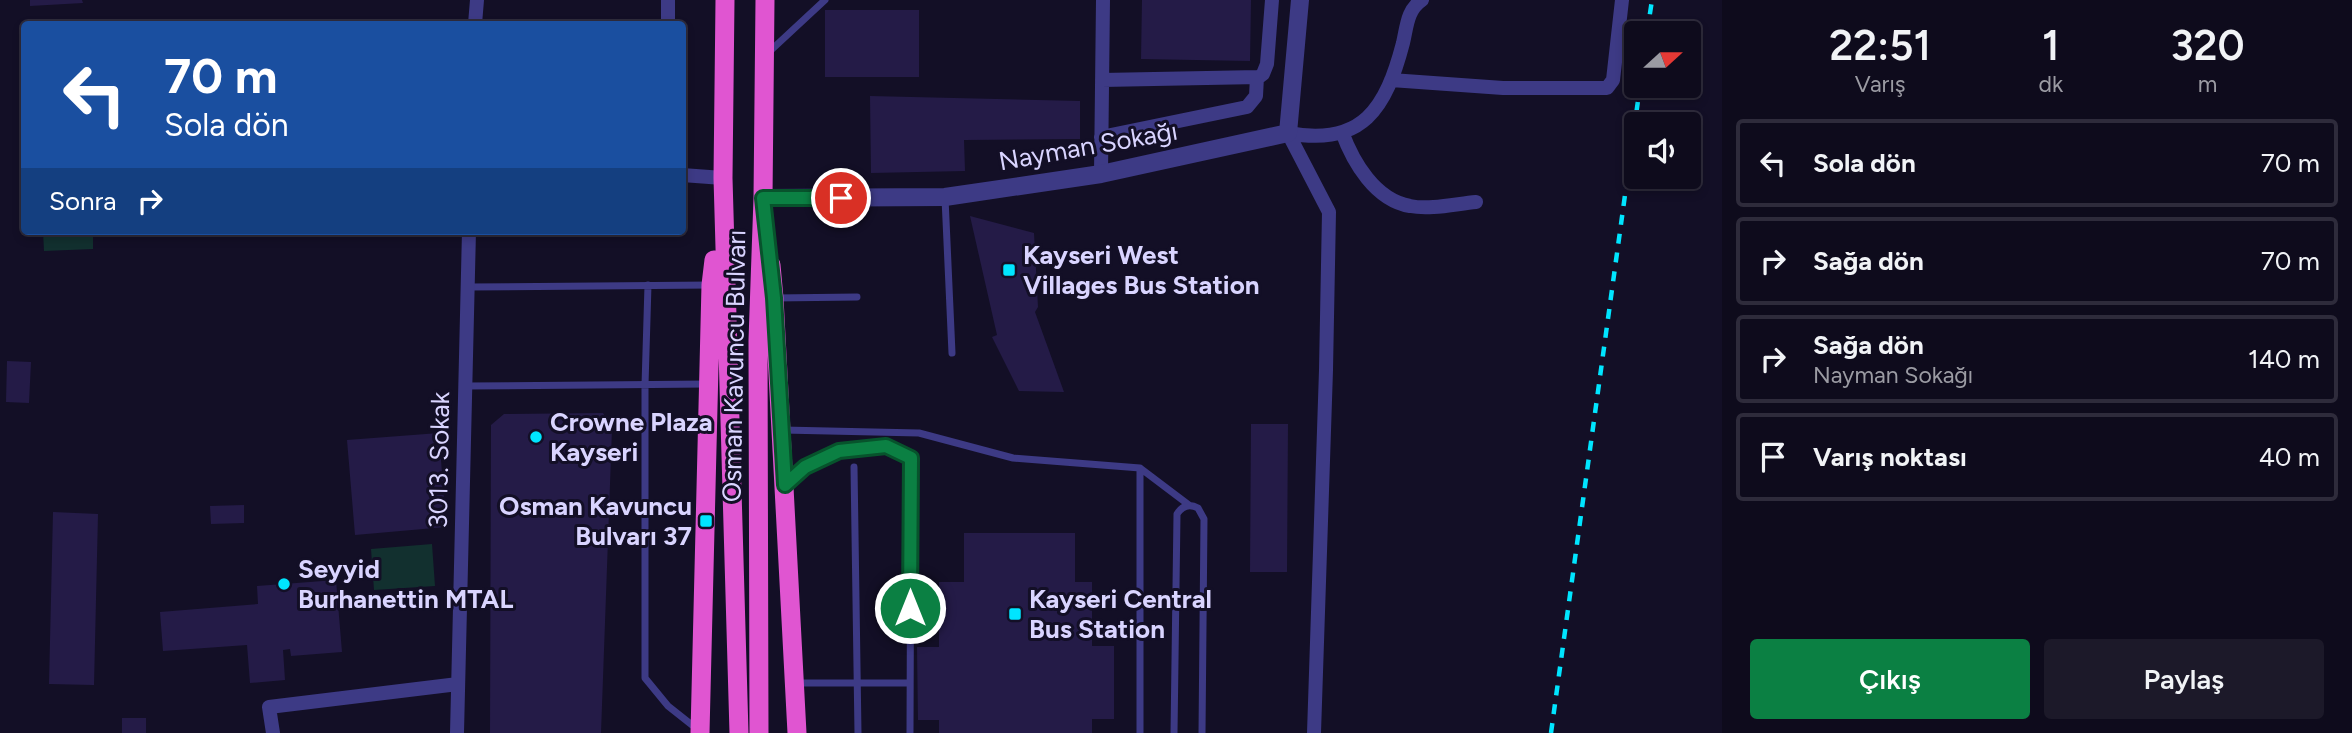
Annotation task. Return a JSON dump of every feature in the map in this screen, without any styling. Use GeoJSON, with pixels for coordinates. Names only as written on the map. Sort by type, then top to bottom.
{"type":"FeatureCollection","features":[{"type":"Feature","properties":{"kind":"highway","name":"Osman Kavuncu Bulvarı"},"geometry":{"type":"LineString","coordinates":[[725,0],[723,178],[738,733]]}},
{"type":"Feature","properties":{"kind":"highway","name":"Osman Kavuncu Bulvarı"},"geometry":{"type":"LineString","coordinates":[[759,733],[758,340],[765,0]]}},
{"type":"Feature","properties":{"kind":"highway"},"geometry":{"type":"LineString","coordinates":[[694,730],[702,688],[711,285],[723,178]]}},
{"type":"Feature","properties":{"kind":"highway"},"geometry":{"type":"LineString","coordinates":[[763,198],[774,298],[797,733]]}},
{"type":"Feature","properties":{"kind":"street"},"geometry":{"type":"LineString","coordinates":[[475,21],[477,0]]}},
{"type":"Feature","properties":{"kind":"street"},"geometry":{"type":"LineString","coordinates":[[668,0],[668,21]]}},
{"type":"Feature","properties":{"kind":"street"},"geometry":{"type":"LineString","coordinates":[[1101,174],[1103,0]]}},
{"type":"Feature","properties":{"kind":"street"},"geometry":{"type":"LineString","coordinates":[[1102,79],[1257,77],[1263,74],[1267,64],[1272,0]]}},
{"type":"Feature","properties":{"kind":"street"},"geometry":{"type":"LineString","coordinates":[[1300,0],[1288,133],[1329,212],[1314,733]]}},
{"type":"Feature","properties":{"kind":"street"},"geometry":{"type":"LineString","coordinates":[[1288,133],[1315,136],[1342,132],[1360,124],[1375,111],[1391,80],[1409,15],[1422,0]]}},
{"type":"Feature","properties":{"kind":"street"},"geometry":{"type":"LineString","coordinates":[[1391,80],[1503,88],[1607,88],[1613,80],[1622,0]]}},
{"type":"Feature","properties":{"kind":"street"},"geometry":{"type":"LineString","coordinates":[[1101,136],[1247,107],[1256,96],[1257,77]]}},
{"type":"Feature","properties":{"kind":"street"},"geometry":{"type":"LineString","coordinates":[[1342,132],[1362,172],[1395,201],[1420,207],[1476,202]]}},
{"type":"Feature","properties":{"kind":"street","name":"Nayman Sokağı"},"geometry":{"type":"LineString","coordinates":[[763,198],[945,197],[1101,174],[1288,133]]}},
{"type":"Feature","properties":{"kind":"street"},"geometry":{"type":"LineString","coordinates":[[686,175],[723,178]]}},
{"type":"Feature","properties":{"kind":"street","name":"3013. Sokak"},"geometry":{"type":"LineString","coordinates":[[457,733],[469,235]]}},
{"type":"Feature","properties":{"kind":"street"},"geometry":{"type":"LineString","coordinates":[[272,733],[269,707],[458,684]]}},
{"type":"Feature","properties":{"kind":"lane"},"geometry":{"type":"LineString","coordinates":[[763,57],[825,0]]}},
{"type":"Feature","properties":{"kind":"lane"},"geometry":{"type":"LineString","coordinates":[[945,197],[952,352]]}},
{"type":"Feature","properties":{"kind":"lane"},"geometry":{"type":"LineString","coordinates":[[648,285],[645,385],[645,678],[668,706],[694,730]]}},
{"type":"Feature","properties":{"kind":"lane"},"geometry":{"type":"LineString","coordinates":[[468,287],[711,285]]}},
{"type":"Feature","properties":{"kind":"lane"},"geometry":{"type":"LineString","coordinates":[[774,298],[857,297]]}},
{"type":"Feature","properties":{"kind":"lane"},"geometry":{"type":"LineString","coordinates":[[466,386],[709,384]]}},
{"type":"Feature","properties":{"kind":"lane"},"geometry":{"type":"LineString","coordinates":[[782,430],[919,433],[1013,458],[1140,468],[1189,505],[1198,508],[1204,519],[1202,733]]}},
{"type":"Feature","properties":{"kind":"lane"},"geometry":{"type":"LineString","coordinates":[[785,485],[805,467],[839,451],[886,446],[911,458],[910,733]]}},
{"type":"Feature","properties":{"kind":"lane"},"geometry":{"type":"LineString","coordinates":[[854,467],[858,733]]}},
{"type":"Feature","properties":{"kind":"lane"},"geometry":{"type":"LineString","coordinates":[[1140,468],[1140,733]]}},
{"type":"Feature","properties":{"kind":"lane"},"geometry":{"type":"LineString","coordinates":[[1174,733],[1177,514],[1189,505]]}},
{"type":"Feature","properties":{"kind":"lane"},"geometry":{"type":"LineString","coordinates":[[796,683],[910,683]]}},
{"type":"Feature","properties":{"kind":"green space"},"geometry":{"type":"Polygon","coordinates":[[[43,235],[93,235],[93,249],[44,251],[43,235]]]}},
{"type":"Feature","properties":{"kind":"green space"},"geometry":{"type":"Polygon","coordinates":[[[432,544],[435,586],[374,590],[371,549],[432,544]]]}},
{"type":"Feature","properties":{"kind":"building"},"geometry":{"type":"Polygon","coordinates":[[[30,0],[82,0],[83,3],[30,6],[30,0]]]}},
{"type":"Feature","properties":{"kind":"building"},"geometry":{"type":"Polygon","coordinates":[[[1142,0],[1251,0],[1250,61],[1141,59],[1142,0]]]}},
{"type":"Feature","properties":{"kind":"building"},"geometry":{"type":"Polygon","coordinates":[[[825,10],[919,10],[919,77],[825,77],[825,10]]]}},
{"type":"Feature","properties":{"kind":"building"},"geometry":{"type":"Polygon","coordinates":[[[870,96],[1080,101],[1080,139],[964,140],[965,171],[871,173],[870,96]]]}},
{"type":"Feature","properties":{"kind":"building","name":"Kayseri West Villages Bus Station"},"geometry":{"type":"Polygon","coordinates":[[[970,216],[1034,233],[1038,307],[1035,312],[1064,392],[1019,391],[992,337],[997,335],[970,216]]]}},
{"type":"Feature","properties":{"kind":"building"},"geometry":{"type":"Polygon","coordinates":[[[7,361],[31,362],[29,403],[6,402],[7,361]]]}},
{"type":"Feature","properties":{"kind":"building"},"geometry":{"type":"Polygon","coordinates":[[[603,413],[612,429],[601,733],[490,733],[491,425],[504,414],[603,413]]]}},
{"type":"Feature","properties":{"kind":"building"},"geometry":{"type":"Polygon","coordinates":[[[1251,424],[1288,424],[1287,572],[1250,572],[1251,424]]]}},
{"type":"Feature","properties":{"kind":"building"},"geometry":{"type":"Polygon","coordinates":[[[439,433],[446,527],[355,535],[347,440],[439,433]]]}},
{"type":"Feature","properties":{"kind":"building"},"geometry":{"type":"Polygon","coordinates":[[[244,505],[244,523],[211,524],[210,506],[244,505]]]}},
{"type":"Feature","properties":{"kind":"building"},"geometry":{"type":"Polygon","coordinates":[[[53,512],[98,514],[94,685],[49,684],[53,512]]]}},
{"type":"Feature","properties":{"kind":"building","name":"Kayseri Central Bus Station"},"geometry":{"type":"Polygon","coordinates":[[[964,533],[1075,533],[1075,582],[1092,582],[1092,646],[1114,646],[1114,719],[1092,719],[1092,733],[939,733],[939,720],[918,720],[917,647],[939,647],[939,582],[964,582],[964,533]]]}},
{"type":"Feature","properties":{"kind":"building"},"geometry":{"type":"Polygon","coordinates":[[[336,580],[342,652],[291,656],[290,649],[283,650],[285,680],[250,683],[247,645],[163,651],[160,612],[258,604],[257,586],[336,580]]]}},
{"type":"Feature","properties":{"kind":"building"},"geometry":{"type":"Polygon","coordinates":[[[122,718],[146,718],[146,733],[122,733],[122,718]]]}},
{"type":"Feature","properties":{"kind":"railway"},"geometry":{"type":"LineString","coordinates":[[1649,21],[1652,0]]}},
{"type":"Feature","properties":{"kind":"railway"},"geometry":{"type":"LineString","coordinates":[[1551,733],[1638,98]]}},
{"type":"Feature","properties":{"kind":"place","name":"Kayseri West Villages Bus Station"},"geometry":{"type":"Point","coordinates":[1009,270]}},
{"type":"Feature","properties":{"kind":"place","name":"Crowne Plaza Kayseri"},"geometry":{"type":"Point","coordinates":[536,437]}},
{"type":"Feature","properties":{"kind":"place","name":"Osman Kavuncu Bulvarı 37"},"geometry":{"type":"Point","coordinates":[706,521]}},
{"type":"Feature","properties":{"kind":"place","name":"Seyyid Burhanettin MTAL"},"geometry":{"type":"Point","coordinates":[284,584]}},
{"type":"Feature","properties":{"kind":"place","name":"Kayseri Central Bus Station"},"geometry":{"type":"Point","coordinates":[1015,614]}},
{"type":"Feature","properties":{"kind":"route"},"geometry":{"type":"LineString","coordinates":[[841,198],[763,198],[774,298],[785,485],[805,467],[839,451],[886,446],[911,458],[910,608]]}}]}
